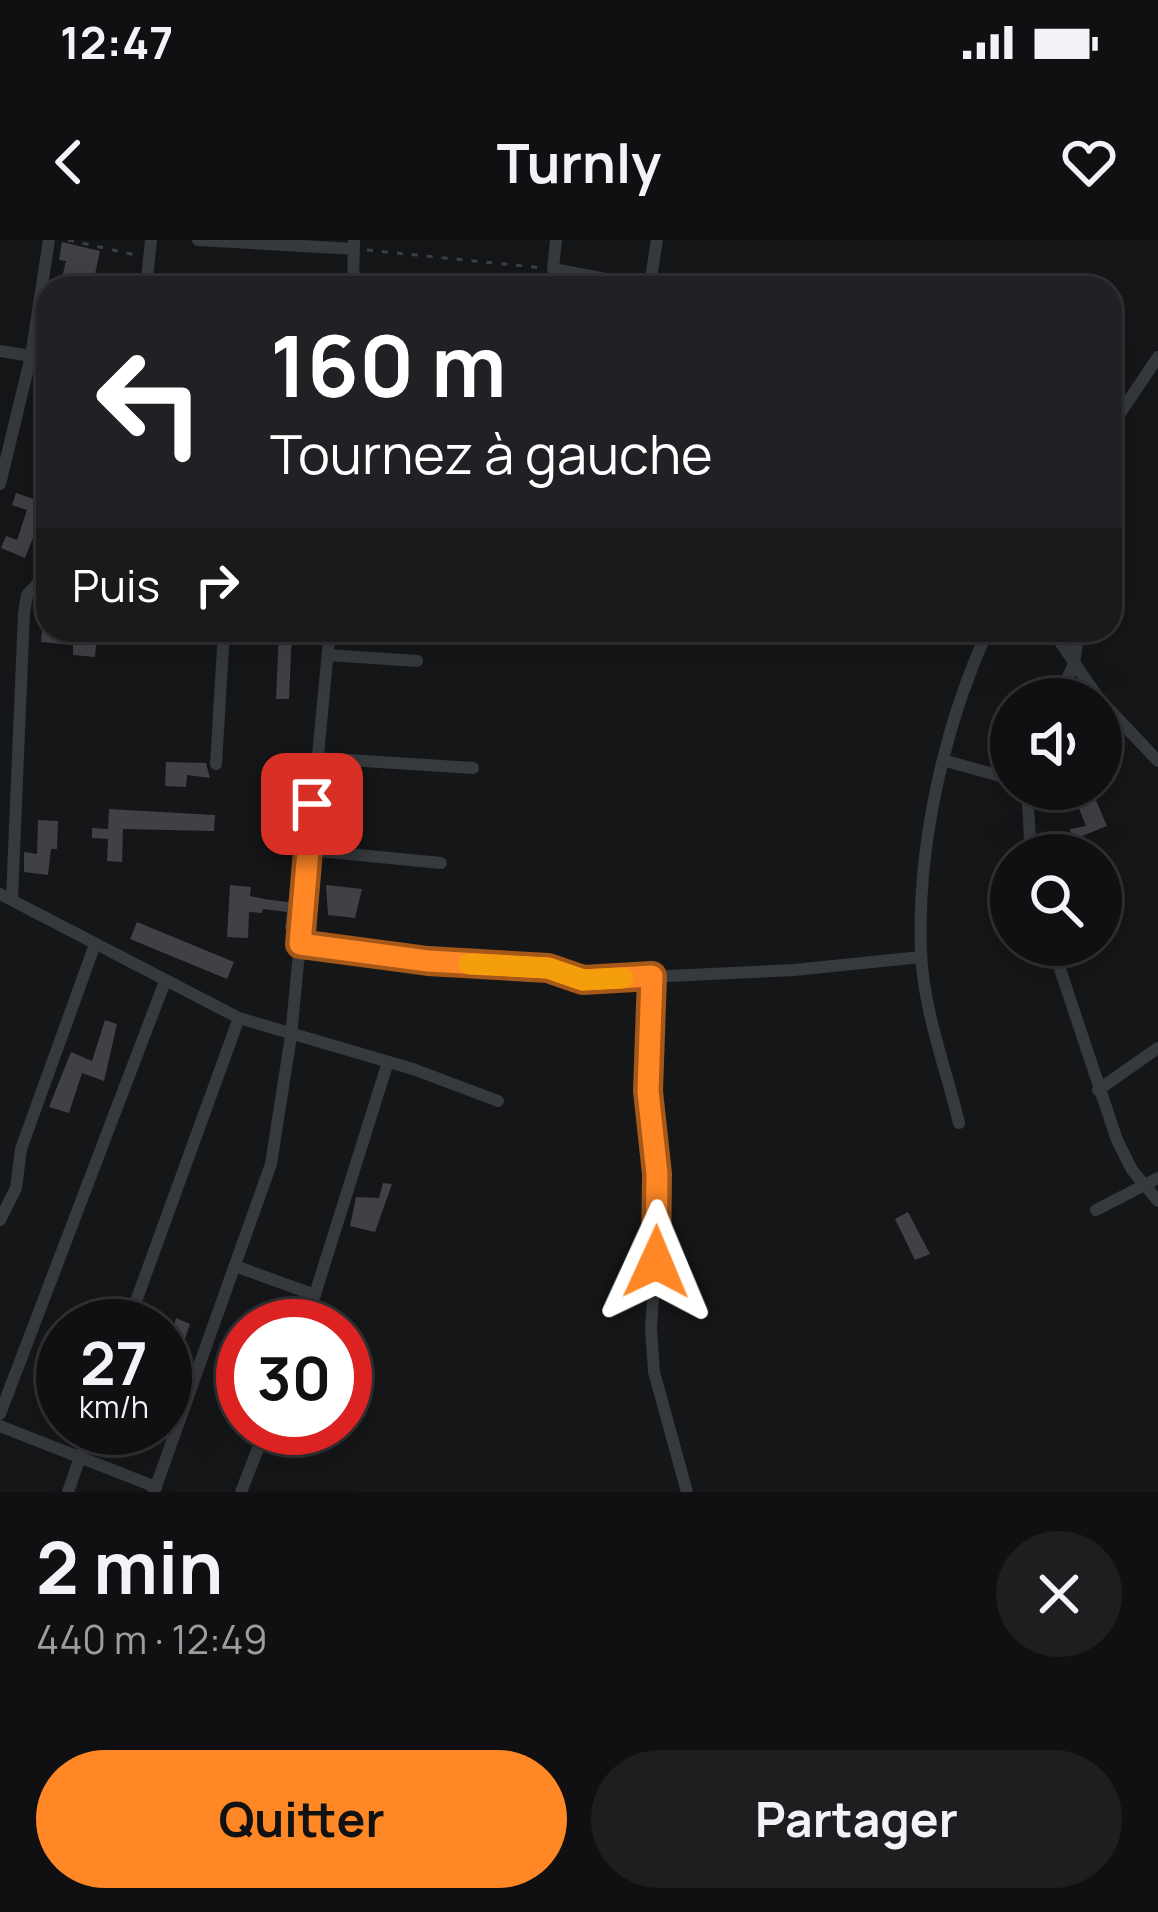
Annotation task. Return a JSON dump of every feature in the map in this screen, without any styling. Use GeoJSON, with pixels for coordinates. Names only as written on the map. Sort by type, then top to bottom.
{"type":"FeatureCollection","features":[{"type":"Feature","properties":{"kind":"street"},"geometry":{"type":"LineString","coordinates":[[44,276],[50,240]]}},
{"type":"Feature","properties":{"kind":"street"},"geometry":{"type":"LineString","coordinates":[[147,276],[152,240]]}},
{"type":"Feature","properties":{"kind":"street"},"geometry":{"type":"LineString","coordinates":[[198,240],[354,244],[353,276]]}},
{"type":"Feature","properties":{"kind":"street"},"geometry":{"type":"LineString","coordinates":[[556,240],[553,269],[592,276]]}},
{"type":"Feature","properties":{"kind":"street"},"geometry":{"type":"LineString","coordinates":[[649,276],[657,240]]}},
{"type":"Feature","properties":{"kind":"street"},"geometry":{"type":"LineString","coordinates":[[0,484],[7,434],[36,325]]}},
{"type":"Feature","properties":{"kind":"street"},"geometry":{"type":"LineString","coordinates":[[0,351],[31,356]]}},
{"type":"Feature","properties":{"kind":"street"},"geometry":{"type":"LineString","coordinates":[[1122,410],[1158,357]]}},
{"type":"Feature","properties":{"kind":"street"},"geometry":{"type":"LineString","coordinates":[[36,586],[28,595],[24,613],[6,896],[164,984],[239,1018],[498,1101]]}},
{"type":"Feature","properties":{"kind":"street"},"geometry":{"type":"LineString","coordinates":[[216,764],[223,642]]}},
{"type":"Feature","properties":{"kind":"street"},"geometry":{"type":"LineString","coordinates":[[0,1426],[155,1489],[271,1164],[292,1036],[329,642]]}},
{"type":"Feature","properties":{"kind":"street"},"geometry":{"type":"LineString","coordinates":[[959,1123],[921,957],[927,862],[946,761],[984,642]]}},
{"type":"Feature","properties":{"kind":"street"},"geometry":{"type":"LineString","coordinates":[[1060,642],[1084,678]]}},
{"type":"Feature","properties":{"kind":"street"},"geometry":{"type":"LineString","coordinates":[[1068,678],[1077,642]]}},
{"type":"Feature","properties":{"kind":"street"},"geometry":{"type":"LineString","coordinates":[[328,655],[417,661]]}},
{"type":"Feature","properties":{"kind":"street"},"geometry":{"type":"LineString","coordinates":[[1122,723],[1158,761]]}},
{"type":"Feature","properties":{"kind":"street"},"geometry":{"type":"LineString","coordinates":[[317,758],[473,768]]}},
{"type":"Feature","properties":{"kind":"street"},"geometry":{"type":"LineString","coordinates":[[946,761],[990,773]]}},
{"type":"Feature","properties":{"kind":"street"},"geometry":{"type":"LineString","coordinates":[[308,850],[441,863]]}},
{"type":"Feature","properties":{"kind":"street"},"geometry":{"type":"LineString","coordinates":[[300,944],[428,961],[548,968],[583,980],[921,957]]}},
{"type":"Feature","properties":{"kind":"street"},"geometry":{"type":"LineString","coordinates":[[0,1220],[16,1188],[21,1149],[94,947]]}},
{"type":"Feature","properties":{"kind":"street"},"geometry":{"type":"LineString","coordinates":[[1059,966],[1117,1140],[1158,1201]]}},
{"type":"Feature","properties":{"kind":"street"},"geometry":{"type":"LineString","coordinates":[[652,976],[648,1091],[658,1229],[651,1328],[654,1372],[687,1492]]}},
{"type":"Feature","properties":{"kind":"street"},"geometry":{"type":"LineString","coordinates":[[0,1414],[164,984]]}},
{"type":"Feature","properties":{"kind":"street"},"geometry":{"type":"LineString","coordinates":[[137,1299],[239,1018]]}},
{"type":"Feature","properties":{"kind":"street"},"geometry":{"type":"LineString","coordinates":[[1098,1090],[1158,1048]]}},
{"type":"Feature","properties":{"kind":"street"},"geometry":{"type":"LineString","coordinates":[[313,1299],[388,1062]]}},
{"type":"Feature","properties":{"kind":"street"},"geometry":{"type":"LineString","coordinates":[[1096,1210],[1158,1178]]}},
{"type":"Feature","properties":{"kind":"street"},"geometry":{"type":"LineString","coordinates":[[236,1266],[315,1294]]}},
{"type":"Feature","properties":{"kind":"street"},"geometry":{"type":"LineString","coordinates":[[68,1492],[82,1455]]}},
{"type":"Feature","properties":{"kind":"street"},"geometry":{"type":"LineString","coordinates":[[242,1492],[256,1455]]}},
{"type":"Feature","properties":{"kind":"path"},"geometry":{"type":"LineString","coordinates":[[68,240],[149,257]]}},
{"type":"Feature","properties":{"kind":"path"},"geometry":{"type":"LineString","coordinates":[[354,244],[553,269]]}},
{"type":"Feature","properties":{"kind":"building"},"geometry":{"type":"Polygon","coordinates":[[[62,242],[100,251],[95,276],[62,276],[66,261],[59,260],[62,242]]]}},
{"type":"Feature","properties":{"kind":"building"},"geometry":{"type":"Polygon","coordinates":[[[16,493],[36,500],[36,530],[25,558],[1,548],[6,536],[17,540],[27,510],[12,505],[16,493]]]}},
{"type":"Feature","properties":{"kind":"building"},"geometry":{"type":"Polygon","coordinates":[[[41,642],[96,642],[95,657],[73,655],[73,645],[41,642]]]}},
{"type":"Feature","properties":{"kind":"building"},"geometry":{"type":"Polygon","coordinates":[[[278,642],[291,642],[289,699],[276,699],[278,642]]]}},
{"type":"Feature","properties":{"kind":"building"},"geometry":{"type":"Polygon","coordinates":[[[166,762],[206,763],[210,778],[187,775],[186,787],[165,786],[166,762]]]}},
{"type":"Feature","properties":{"kind":"building"},"geometry":{"type":"Polygon","coordinates":[[[109,809],[215,815],[214,831],[123,829],[122,862],[107,861],[108,839],[92,838],[92,828],[108,829],[109,809]]]}},
{"type":"Feature","properties":{"kind":"building"},"geometry":{"type":"Polygon","coordinates":[[[1080,810],[1100,810],[1107,826],[1071,834],[1070,829],[1086,826],[1080,810]]]}},
{"type":"Feature","properties":{"kind":"building"},"geometry":{"type":"Polygon","coordinates":[[[38,820],[58,821],[57,849],[51,849],[48,875],[24,872],[24,852],[37,854],[38,820]]]}},
{"type":"Feature","properties":{"kind":"building"},"geometry":{"type":"Polygon","coordinates":[[[230,885],[251,887],[250,896],[264,899],[288,902],[294,897],[291,929],[285,929],[287,912],[263,909],[262,913],[249,912],[248,938],[227,937],[230,885]]]}},
{"type":"Feature","properties":{"kind":"building"},"geometry":{"type":"Polygon","coordinates":[[[326,885],[362,889],[355,918],[328,915],[326,885]]]}},
{"type":"Feature","properties":{"kind":"building"},"geometry":{"type":"Polygon","coordinates":[[[137,922],[234,962],[227,979],[130,939],[137,922]]]}},
{"type":"Feature","properties":{"kind":"building"},"geometry":{"type":"Polygon","coordinates":[[[105,1020],[117,1024],[104,1081],[82,1073],[69,1113],[49,1107],[71,1052],[92,1061],[105,1020]]]}},
{"type":"Feature","properties":{"kind":"building"},"geometry":{"type":"Polygon","coordinates":[[[383,1183],[392,1184],[375,1232],[350,1226],[356,1197],[379,1198],[383,1183]]]}},
{"type":"Feature","properties":{"kind":"building"},"geometry":{"type":"Polygon","coordinates":[[[908,1212],[930,1254],[915,1260],[895,1219],[908,1212]]]}},
{"type":"Feature","properties":{"kind":"slow traffic"},"geometry":{"type":"LineString","coordinates":[[469,964],[548,968],[583,980],[623,978]]}},
{"type":"Feature","properties":{"kind":"route"},"geometry":{"type":"LineString","coordinates":[[312,804],[300,944],[428,961],[548,968],[583,980],[652,976],[648,1091],[657,1174],[656,1262]]}}]}
